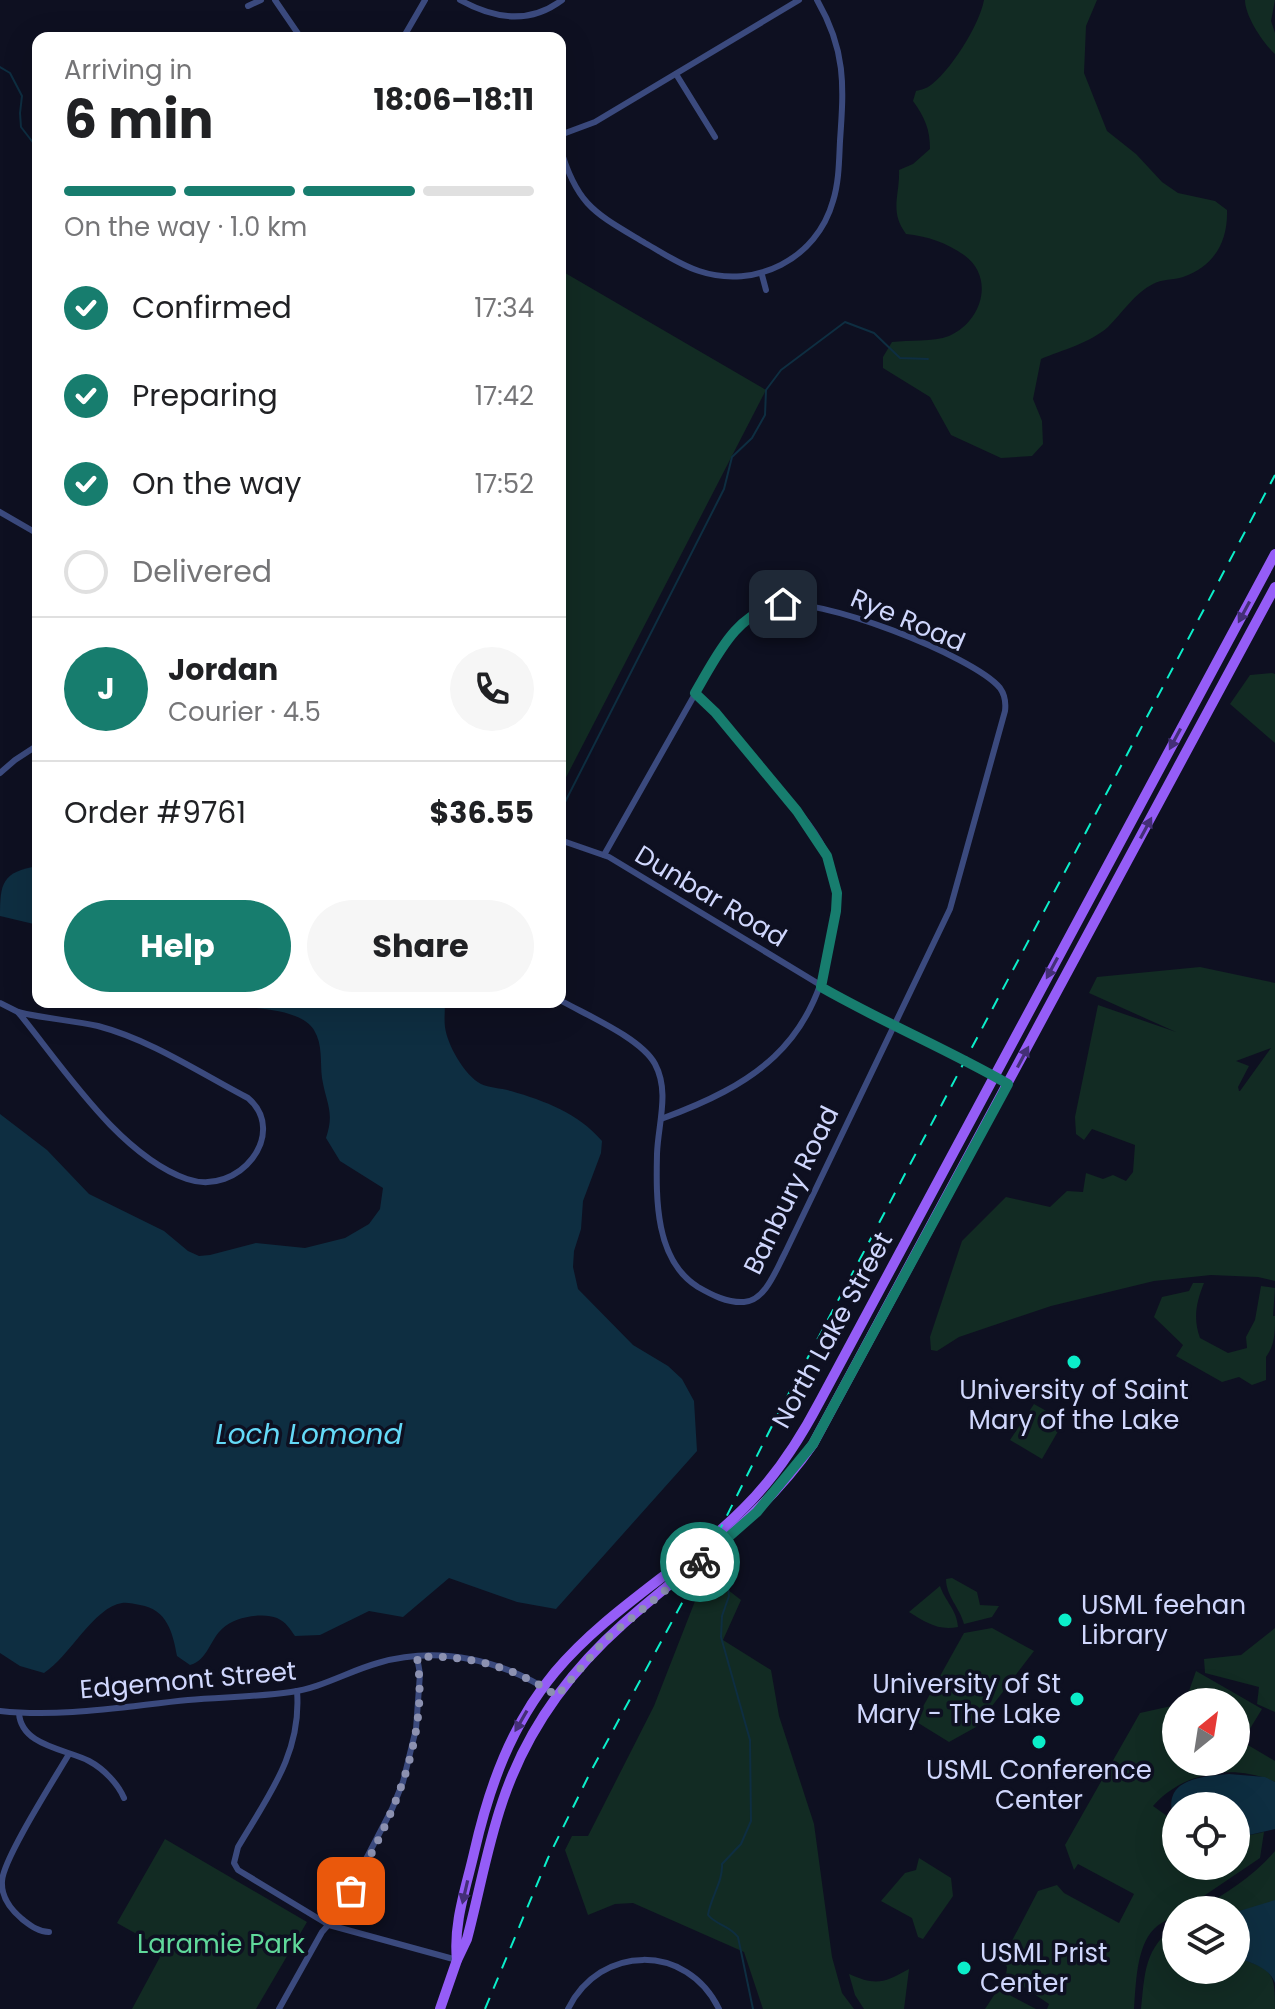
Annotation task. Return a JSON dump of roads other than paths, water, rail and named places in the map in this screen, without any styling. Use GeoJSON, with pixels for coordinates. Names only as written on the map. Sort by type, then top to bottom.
{"type":"FeatureCollection","features":[{"type":"Feature","properties":{"kind":"main road","name":"North Lake Street"},"geometry":{"type":"LineString","coordinates":[[457,1960],[454,1937],[483,1811],[510,1741],[544,1687],[585,1641],[730,1521],[779,1468],[810,1420],[1275,554]]}},
{"type":"Feature","properties":{"kind":"main road","name":"North Lake Street"},"geometry":{"type":"LineString","coordinates":[[440,2009],[467,1939],[507,1789],[530,1737],[557,1696],[589,1657],[625,1621],[743,1526],[778,1490],[803,1458],[834,1408],[1275,587]]}},
{"type":"Feature","properties":{"kind":"street"},"geometry":{"type":"LineString","coordinates":[[248,6],[261,0]]}},
{"type":"Feature","properties":{"kind":"street"},"geometry":{"type":"LineString","coordinates":[[275,0],[297,32]]}},
{"type":"Feature","properties":{"kind":"street"},"geometry":{"type":"LineString","coordinates":[[406,32],[425,0]]}},
{"type":"Feature","properties":{"kind":"street"},"geometry":{"type":"LineString","coordinates":[[460,0],[493,16],[519,18],[545,11],[562,0]]}},
{"type":"Feature","properties":{"kind":"street"},"geometry":{"type":"LineString","coordinates":[[566,133],[595,122],[799,0]]}},
{"type":"Feature","properties":{"kind":"street"},"geometry":{"type":"LineString","coordinates":[[566,165],[581,198],[601,216],[700,272],[727,277],[762,275],[799,254],[816,237],[828,216],[837,186],[843,102],[842,62],[833,30],[817,0]]}},
{"type":"Feature","properties":{"kind":"street"},"geometry":{"type":"LineString","coordinates":[[676,74],[715,137]]}},
{"type":"Feature","properties":{"kind":"street"},"geometry":{"type":"LineString","coordinates":[[762,275],[766,290]]}},
{"type":"Feature","properties":{"kind":"street"},"geometry":{"type":"LineString","coordinates":[[0,512],[32,531]]}},
{"type":"Feature","properties":{"kind":"street","name":"Rye Road"},"geometry":{"type":"LineString","coordinates":[[695,693],[732,634],[748,618],[774,605],[797,603],[831,609],[894,632],[983,674],[1003,694],[1005,711]]}},
{"type":"Feature","properties":{"kind":"street"},"geometry":{"type":"LineString","coordinates":[[604,855],[695,693],[715,712],[797,811],[827,856],[837,893],[821,987],[805,1020],[790,1041],[769,1061],[714,1097],[661,1119]]}},
{"type":"Feature","properties":{"kind":"street","name":"Banbury Road"},"geometry":{"type":"LineString","coordinates":[[566,1004],[650,1056],[661,1080],[657,1154],[659,1195],[662,1225],[671,1260],[685,1277],[712,1295],[729,1301],[753,1300],[762,1293],[781,1261],[950,909],[1005,711]]}},
{"type":"Feature","properties":{"kind":"street"},"geometry":{"type":"LineString","coordinates":[[0,773],[32,749]]}},
{"type":"Feature","properties":{"kind":"street","name":"Dunbar Road"},"geometry":{"type":"LineString","coordinates":[[566,842],[604,855],[870,1015],[1008,1084]]}},
{"type":"Feature","properties":{"kind":"street"},"geometry":{"type":"LineString","coordinates":[[0,1003],[18,1012],[97,1026],[137,1040],[248,1098],[259,1109],[262,1119],[262,1133],[252,1160],[238,1174],[219,1182],[198,1182],[171,1171],[127,1142],[107,1122],[18,1012]]}},
{"type":"Feature","properties":{"kind":"street","name":"Edgemont Street"},"geometry":{"type":"LineString","coordinates":[[0,1711],[103,1709],[297,1691],[378,1663],[449,1656],[475,1659],[515,1671],[557,1696]]}},
{"type":"Feature","properties":{"kind":"street"},"geometry":{"type":"LineString","coordinates":[[279,2009],[365,1866],[403,1782],[416,1729],[420,1674],[417,1657]]}},
{"type":"Feature","properties":{"kind":"street"},"geometry":{"type":"LineString","coordinates":[[297,1691],[299,1712],[289,1757],[238,1847],[234,1863],[245,1876],[329,1925],[457,1960]]}},
{"type":"Feature","properties":{"kind":"street"},"geometry":{"type":"LineString","coordinates":[[19,1713],[22,1728],[29,1735],[94,1764],[119,1787],[124,1798]]}},
{"type":"Feature","properties":{"kind":"street"},"geometry":{"type":"LineString","coordinates":[[49,1932],[38,1930],[12,1909],[5,1900],[2,1880],[9,1858],[69,1754]]}},
{"type":"Feature","properties":{"kind":"street"},"geometry":{"type":"LineString","coordinates":[[568,2009],[593,1976],[628,1960],[655,1961],[682,1969],[706,1988],[719,2009]]}},
{"type":"Feature","properties":{"kind":"water"},"geometry":{"type":"Polygon","coordinates":[[[32,868],[32,924],[0,916],[1,895],[6,881],[32,868]]]}},
{"type":"Feature","properties":{"kind":"water","name":"Loch Lomond"},"geometry":{"type":"Polygon","coordinates":[[[260,1008],[445,1008],[449,1042],[457,1058],[475,1080],[560,1109],[593,1131],[602,1141],[601,1153],[583,1201],[581,1229],[574,1251],[573,1267],[578,1289],[633,1345],[668,1366],[682,1379],[694,1401],[697,1451],[556,1609],[517,1602],[449,1578],[403,1617],[369,1611],[320,1635],[295,1636],[288,1626],[271,1616],[241,1618],[223,1628],[201,1659],[190,1665],[177,1656],[171,1631],[157,1611],[124,1603],[102,1613],[44,1673],[20,1666],[0,1653],[0,1114],[47,1150],[89,1194],[164,1231],[199,1256],[256,1243],[305,1248],[345,1238],[369,1224],[380,1209],[383,1188],[340,1161],[326,1138],[330,1114],[317,1036],[306,1021],[260,1008]]]}},
{"type":"Feature","properties":{"kind":"water"},"geometry":{"type":"Polygon","coordinates":[[[1250,1776],[1265,1777],[1275,1782],[1275,1829],[1250,1835],[1250,1792],[1176,1792],[1183,1784],[1203,1777],[1250,1776]]]}},
{"type":"Feature","properties":{"kind":"water"},"geometry":{"type":"Polygon","coordinates":[[[1275,1900],[1275,1983],[1264,1969],[1250,1963],[1250,1908],[1275,1900]]]}},
{"type":"Feature","properties":{"kind":"waterway"},"geometry":{"type":"LineString","coordinates":[[0,67],[10,73],[22,96],[21,127],[32,141]]}},
{"type":"Feature","properties":{"kind":"waterway"},"geometry":{"type":"LineString","coordinates":[[566,800],[724,489],[732,457],[752,438],[765,415],[766,390],[781,370],[845,322],[874,333],[900,358],[928,359]]}},
{"type":"Feature","properties":{"kind":"waterway"},"geometry":{"type":"LineString","coordinates":[[710,1567],[728,1588],[721,1637],[750,1740],[751,1821],[741,1844],[722,1864],[721,1877],[708,1915],[738,1937],[753,2009]]}},
{"type":"Feature","properties":{"kind":"railway"},"geometry":{"type":"LineString","coordinates":[[485,2009],[548,1858],[590,1773],[1275,475]]}},
{"type":"Feature","properties":{"kind":"place","name":"University of Saint Mary of the Lake"},"geometry":{"type":"Point","coordinates":[1074,1362]}},
{"type":"Feature","properties":{"kind":"place","name":"USML feehan Library"},"geometry":{"type":"Point","coordinates":[1065,1620]}},
{"type":"Feature","properties":{"kind":"place","name":"University of St Mary - The Lake"},"geometry":{"type":"Point","coordinates":[1077,1699]}},
{"type":"Feature","properties":{"kind":"place","name":"USML Conference Center"},"geometry":{"type":"Point","coordinates":[1039,1742]}},
{"type":"Feature","properties":{"kind":"place","name":"USML Prist Center"},"geometry":{"type":"Point","coordinates":[964,1968]}},
{"type":"Feature","properties":{"kind":"park label","name":"Laramie Park"},"geometry":{"type":"Point","coordinates":[221,1944]}}]}
